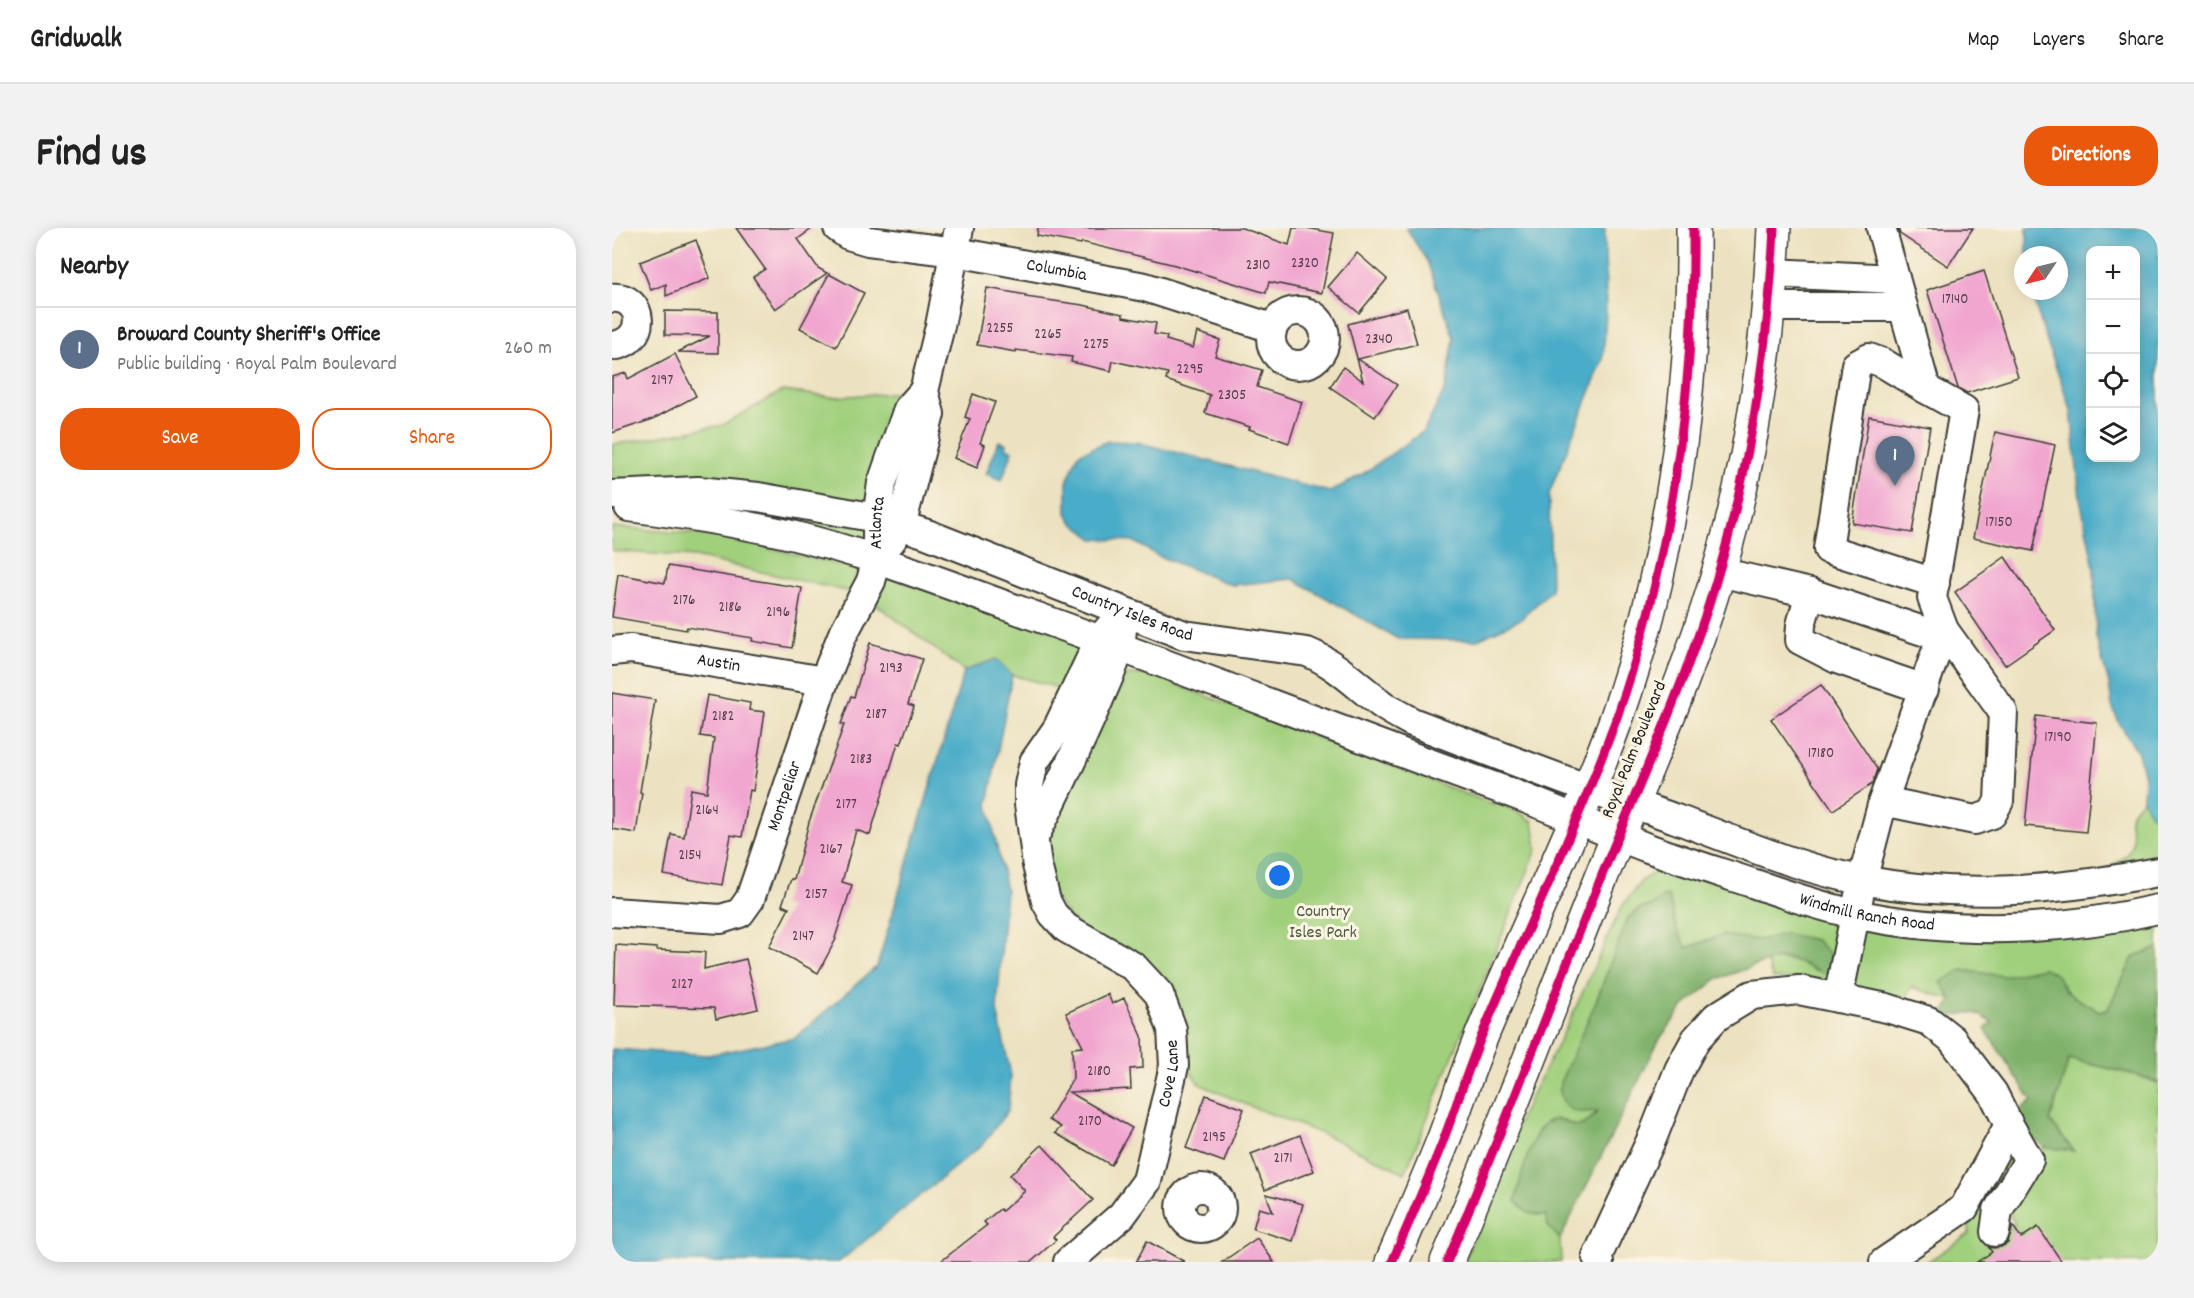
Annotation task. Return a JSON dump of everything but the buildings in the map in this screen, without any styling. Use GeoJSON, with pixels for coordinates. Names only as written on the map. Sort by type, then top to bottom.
{"type":"FeatureCollection","features":[{"type":"Feature","properties":{"kind":"main road","name":"Royal Palm Boulevard"},"geometry":{"type":"LineString","coordinates":[[1392,1262],[1443,1142],[1486,1026],[1565,848],[1617,714],[1638,649],[1658,569],[1670,502],[1688,369],[1693,228]]}},
{"type":"Feature","properties":{"kind":"main road","name":"Royal Palm Boulevard"},"geometry":{"type":"LineString","coordinates":[[1447,1262],[1493,1154],[1686,669],[1719,572],[1737,503],[1750,438],[1769,307],[1773,228]]}},
{"type":"Feature","properties":{"kind":"street","name":"Columbia"},"geometry":{"type":"LineString","coordinates":[[838,228],[848,235],[868,241],[957,240],[1146,287],[1272,328]]}},
{"type":"Feature","properties":{"kind":"street"},"geometry":{"type":"LineString","coordinates":[[1881,228],[1926,389]]}},
{"type":"Feature","properties":{"kind":"street","name":"Atlanta"},"geometry":{"type":"LineString","coordinates":[[877,560],[889,522],[882,483],[908,409],[924,391],[957,240]]}},
{"type":"Feature","properties":{"kind":"street"},"geometry":{"type":"LineString","coordinates":[[1772,273],[1895,279]]}},
{"type":"Feature","properties":{"kind":"street"},"geometry":{"type":"LineString","coordinates":[[612,298],[626,301],[633,307],[638,315],[638,325],[636,333],[629,340],[621,345],[612,346]]}},
{"type":"Feature","properties":{"kind":"street"},"geometry":{"type":"LineString","coordinates":[[1769,307],[1903,307]]}},
{"type":"Feature","properties":{"kind":"street"},"geometry":{"type":"LineString","coordinates":[[1883,801],[1975,820],[1992,814],[1999,801],[2002,712],[1944,630],[1932,598],[1935,583],[1964,410],[1883,363],[1869,358],[1857,365],[1828,549],[1935,583]]}},
{"type":"Feature","properties":{"kind":"street","name":"Country Isles Road"},"geometry":{"type":"LineString","coordinates":[[612,495],[710,492],[758,497],[889,522],[927,534],[1184,635],[1307,652],[1336,666],[1385,707],[1412,722],[1583,803],[1618,836]]}},
{"type":"Feature","properties":{"kind":"street","name":"Country Isles Road"},"geometry":{"type":"LineString","coordinates":[[612,504],[699,517],[788,534],[877,560],[1110,643],[1349,734],[1583,803],[1632,803]]}},
{"type":"Feature","properties":{"kind":"street","name":"Montpeliar"},"geometry":{"type":"LineString","coordinates":[[612,912],[721,920],[740,913],[750,899],[824,681],[842,636],[872,580],[877,560]]}},
{"type":"Feature","properties":{"kind":"street"},"geometry":{"type":"LineString","coordinates":[[1719,572],[1810,593],[1929,633],[1944,630]]}},
{"type":"Feature","properties":{"kind":"street"},"geometry":{"type":"LineString","coordinates":[[1810,593],[1801,625],[1800,640],[1837,659],[1924,689]]}},
{"type":"Feature","properties":{"kind":"street","name":"Cove Lane"},"geometry":{"type":"LineString","coordinates":[[1068,1262],[1122,1215],[1147,1181],[1174,1066],[1172,1029],[1159,994],[1134,967],[1066,928],[1053,914],[1046,901],[1037,865],[1029,804],[1029,785],[1034,762],[1110,643],[1123,612]]}},
{"type":"Feature","properties":{"kind":"street"},"geometry":{"type":"LineString","coordinates":[[1838,998],[1854,914],[1883,801],[1944,630]]}},
{"type":"Feature","properties":{"kind":"street","name":"Austin"},"geometry":{"type":"LineString","coordinates":[[612,651],[631,649],[824,681]]}},
{"type":"Feature","properties":{"kind":"street","name":"Windmill Ranch Road"},"geometry":{"type":"LineString","coordinates":[[1632,803],[1818,871],[1933,890],[2001,892],[2111,881],[2158,872]]}},
{"type":"Feature","properties":{"kind":"street","name":"Windmill Ranch Road"},"geometry":{"type":"LineString","coordinates":[[1618,836],[1809,902],[1854,914],[1913,923],[1972,928],[2040,927],[2118,917],[2158,909]]}},
{"type":"Feature","properties":{"kind":"street","name":"Windmill Ranch Road"},"geometry":{"type":"LineString","coordinates":[[2111,881],[2158,862]]}},
{"type":"Feature","properties":{"kind":"street"},"geometry":{"type":"LineString","coordinates":[[2111,881],[2118,917]]}},
{"type":"Feature","properties":{"kind":"street","name":"Windmill Ranch Road"},"geometry":{"type":"LineString","coordinates":[[2118,917],[2158,917]]}},
{"type":"Feature","properties":{"kind":"street"},"geometry":{"type":"LineString","coordinates":[[1599,1262],[1597,1257],[1653,1136],[1679,1070],[1696,1039],[1716,1017],[1752,995],[1799,990],[1887,1008],[1929,1021],[1952,1039],[1993,1093],[2028,1160],[1998,1210],[1995,1232]]}},
{"type":"Feature","properties":{"kind":"street"},"geometry":{"type":"LineString","coordinates":[[1884,1262],[1964,1208],[2009,1125]]}},
{"type":"Feature","properties":{"kind":"street"},"geometry":{"type":"LineString","coordinates":[[1147,1181],[1182,1202]]}},
{"type":"Feature","properties":{"kind":"green space"},"geometry":{"type":"Polygon","coordinates":[[[782,391],[833,397],[924,391],[877,559],[612,483],[612,445],[723,425],[782,391]]]}},
{"type":"Feature","properties":{"kind":"green space"},"geometry":{"type":"Polygon","coordinates":[[[612,527],[720,536],[874,573],[1067,635],[1086,654],[1074,692],[1012,675],[996,659],[964,671],[864,595],[695,557],[612,551],[612,527]]]}},
{"type":"Feature","properties":{"kind":"green space","name":"Country Isles Park"},"geometry":{"type":"Polygon","coordinates":[[[1128,675],[1162,675],[1178,685],[1487,802],[1508,806],[1533,821],[1537,849],[1405,1173],[1325,1135],[1199,1084],[1178,1053],[1181,1025],[1069,917],[1049,890],[1046,858],[1054,818],[1115,688],[1128,675]]]}},
{"type":"Feature","properties":{"kind":"green space"},"geometry":{"type":"Polygon","coordinates":[[[2143,799],[2151,814],[2158,818],[2158,862],[2101,872],[2128,852],[2133,840],[2130,817],[2143,799]]]}},
{"type":"Feature","properties":{"kind":"green space"},"geometry":{"type":"Polygon","coordinates":[[[1672,866],[1854,914],[2158,917],[2158,948],[2134,956],[2108,1009],[2099,1011],[2072,996],[2044,968],[2003,976],[1962,970],[1952,1000],[1911,987],[1905,1000],[1822,979],[1773,979],[1766,961],[1780,959],[1792,961],[1816,971],[1786,934],[1758,940],[1722,935],[1686,948],[1676,927],[1669,898],[1666,895],[1653,905],[1637,910],[1628,918],[1597,999],[1598,1110],[1583,1125],[1577,1126],[1558,1120],[1550,1121],[1543,1126],[1532,1145],[1515,1201],[1528,1213],[1546,1216],[1548,1226],[1560,1239],[1561,1262],[1464,1262],[1519,1120],[1569,1022],[1621,908],[1642,880],[1657,871],[1672,866]]]}},
{"type":"Feature","properties":{"kind":"green space"},"geometry":{"type":"Polygon","coordinates":[[[1666,895],[1669,898],[1676,927],[1687,948],[1722,935],[1758,940],[1786,934],[1816,940],[1831,955],[1832,967],[1826,974],[1789,958],[1778,958],[1717,979],[1683,1007],[1659,1040],[1560,1239],[1548,1226],[1546,1216],[1528,1213],[1515,1201],[1527,1157],[1537,1134],[1549,1121],[1556,1120],[1577,1126],[1582,1125],[1598,1111],[1579,1112],[1568,1108],[1561,1097],[1560,1083],[1597,999],[1628,918],[1637,910],[1653,905],[1666,895]]]}},
{"type":"Feature","properties":{"kind":"green space"},"geometry":{"type":"Polygon","coordinates":[[[2158,948],[2158,1083],[2140,1076],[2069,1059],[2050,1121],[2074,1151],[2044,1147],[2019,1126],[2017,1113],[2032,1101],[1985,1029],[1992,1023],[1971,1013],[1943,1015],[1952,1000],[1941,982],[1962,970],[2003,976],[2044,968],[2057,975],[2066,991],[2072,996],[2099,1011],[2108,1009],[2134,956],[2158,948]]]}},
{"type":"Feature","properties":{"kind":"green space"},"geometry":{"type":"Polygon","coordinates":[[[2069,1059],[2140,1076],[2158,1083],[2158,1262],[1927,1262],[1969,1234],[1969,1226],[1993,1178],[2014,1153],[2006,1186],[1988,1217],[1985,1244],[2015,1224],[2008,1211],[2038,1166],[2044,1147],[2073,1150],[2050,1121],[2069,1059]]]}},
{"type":"Feature","properties":{"kind":"water"},"geometry":{"type":"Polygon","coordinates":[[[1406,228],[1605,228],[1606,314],[1603,360],[1549,494],[1551,590],[1521,619],[1476,640],[1398,639],[1293,579],[1232,585],[1156,555],[1133,541],[1094,539],[1073,523],[1067,513],[1067,482],[1078,454],[1108,441],[1136,442],[1330,492],[1364,473],[1424,431],[1446,387],[1454,338],[1427,261],[1406,228]]]}},
{"type":"Feature","properties":{"kind":"water"},"geometry":{"type":"Polygon","coordinates":[[[2027,228],[2158,228],[2158,818],[2151,814],[2143,799],[2144,777],[2138,753],[2119,723],[2112,706],[2109,684],[2096,638],[2094,568],[2080,498],[2071,410],[2034,300],[2068,300],[2068,246],[2027,246],[2027,228]]]}},
{"type":"Feature","properties":{"kind":"water"},"geometry":{"type":"Polygon","coordinates":[[[999,441],[1007,444],[1006,448],[1013,451],[1002,480],[986,474],[999,441]]]}},
{"type":"Feature","properties":{"kind":"water"},"geometry":{"type":"Polygon","coordinates":[[[996,659],[1012,675],[988,804],[1006,890],[997,1010],[1011,1075],[1008,1110],[983,1144],[839,1262],[612,1262],[612,1049],[708,1055],[795,1038],[877,966],[964,671],[996,659]]]}},
{"type":"Feature","properties":{"kind":"cycle path"},"geometry":{"type":"LineString","coordinates":[[1392,1262],[1443,1141],[1503,985],[1587,795],[1636,659],[1652,599],[1676,476],[1689,350],[1693,228]]}},
{"type":"Feature","properties":{"kind":"cycle path"},"geometry":{"type":"LineString","coordinates":[[1447,1262],[1669,712],[1707,610],[1734,517],[1753,421],[1767,325],[1774,228]]}},
{"type":"Feature","properties":{"kind":"place","name":"Broward County Sheriff's Office"},"geometry":{"type":"Point","coordinates":[1895,486]}}]}
